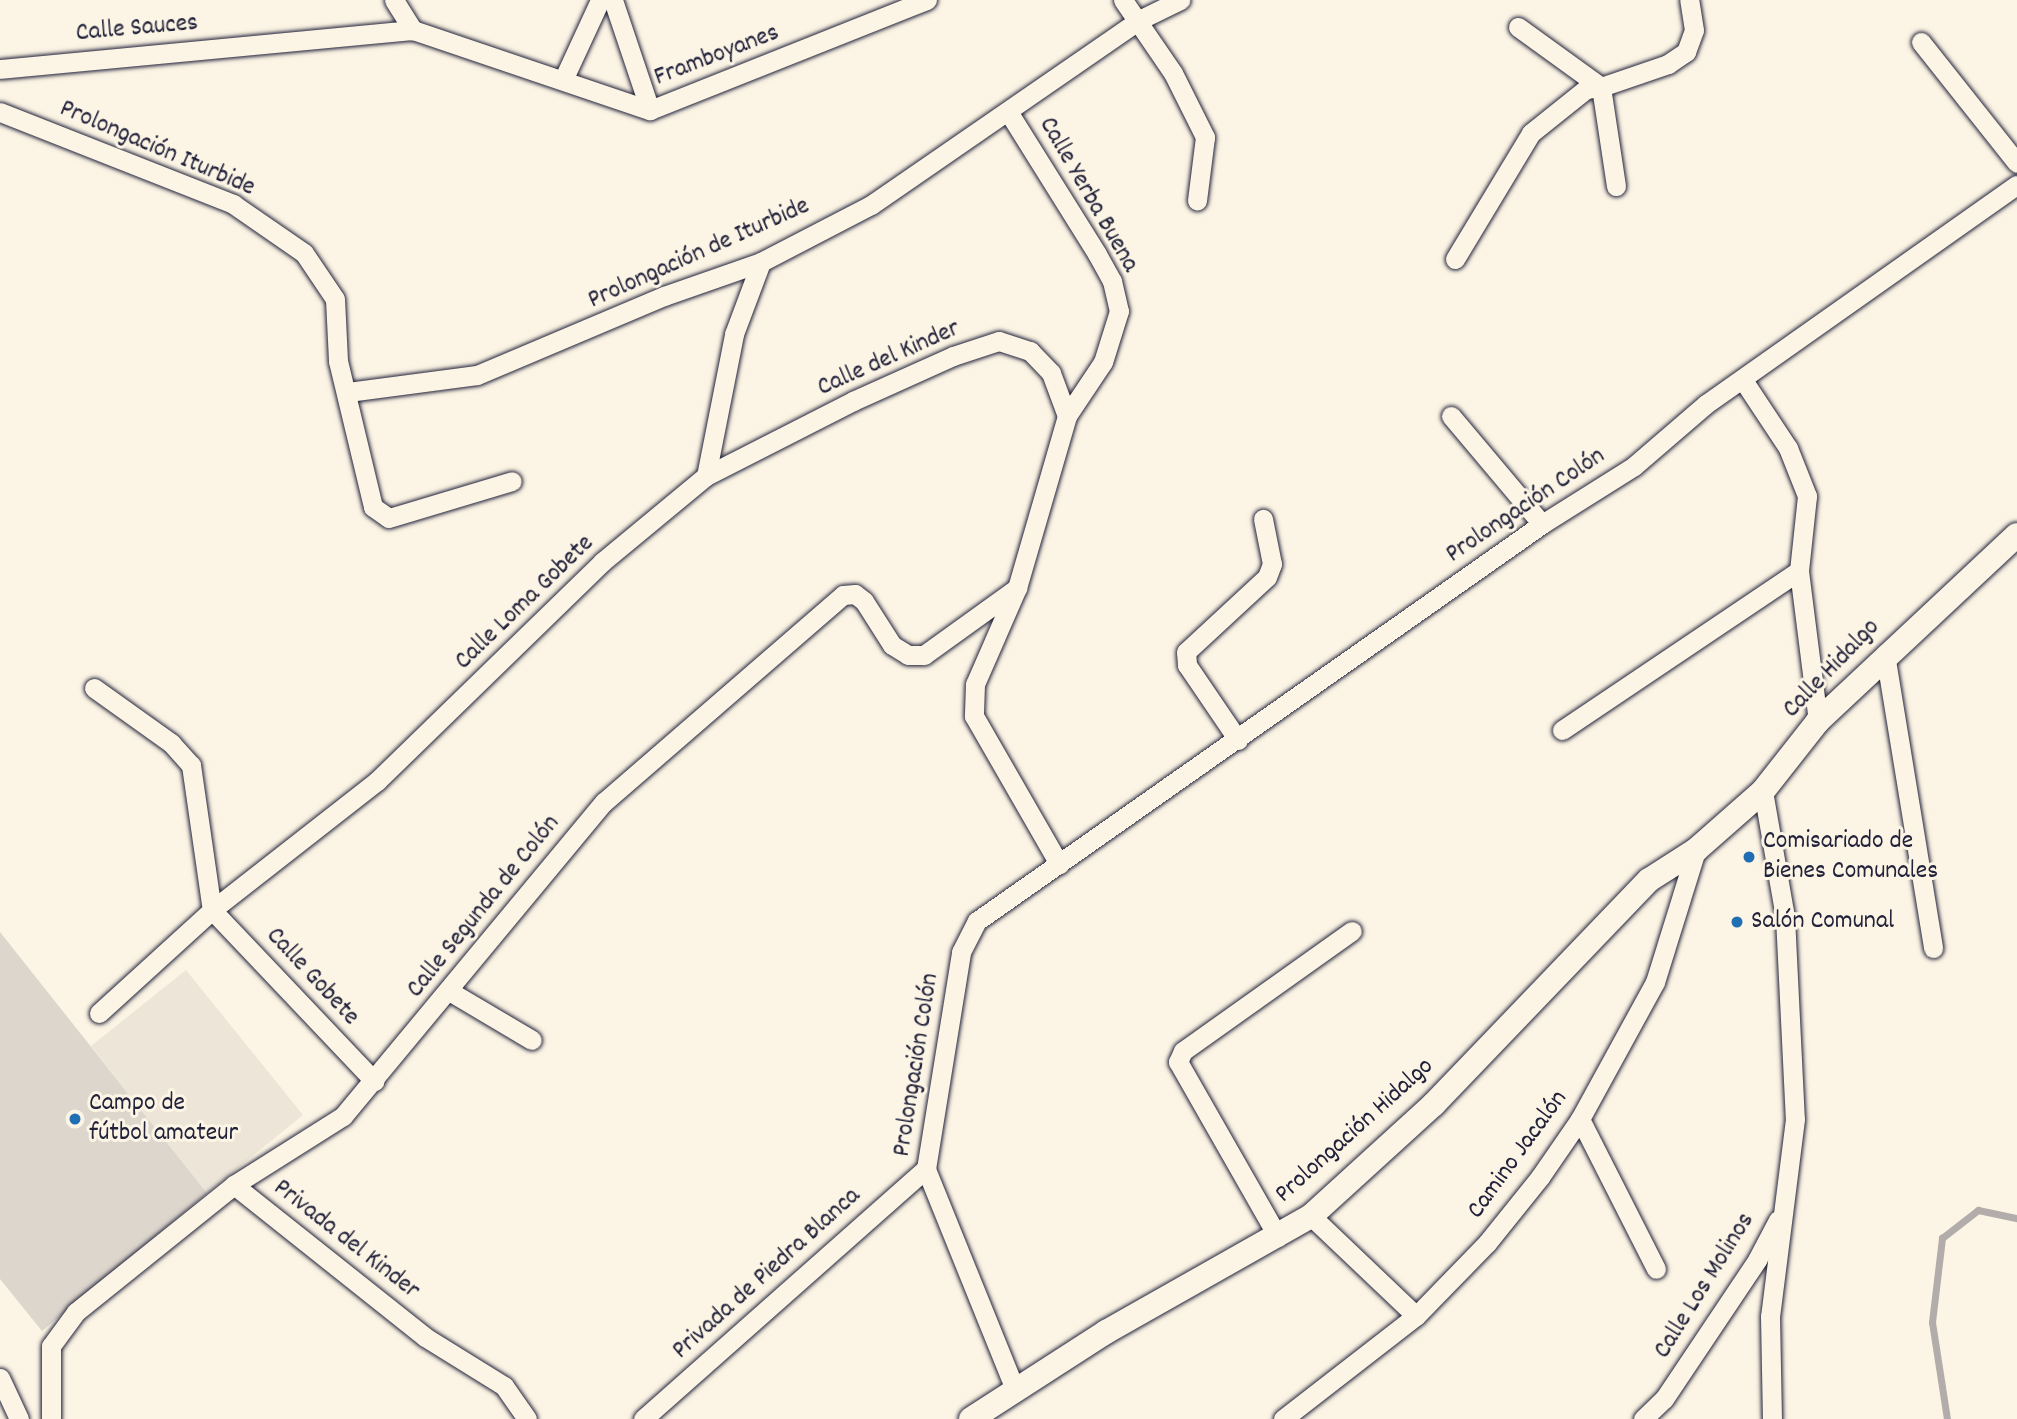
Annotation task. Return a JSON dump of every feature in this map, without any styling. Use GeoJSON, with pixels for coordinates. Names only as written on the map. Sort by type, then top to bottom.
{"type":"FeatureCollection","features":[{"type":"Feature","properties":{"kind":"street"},"geometry":{"type":"LineString","coordinates":[[394,0],[413,30]]}},
{"type":"Feature","properties":{"kind":"street"},"geometry":{"type":"LineString","coordinates":[[564,78],[600,0]]}},
{"type":"Feature","properties":{"kind":"street"},"geometry":{"type":"LineString","coordinates":[[613,0],[650,110]]}},
{"type":"Feature","properties":{"kind":"street","name":"Framboyanes"},"geometry":{"type":"LineString","coordinates":[[564,78],[650,110],[927,0]]}},
{"type":"Feature","properties":{"kind":"street"},"geometry":{"type":"LineString","coordinates":[[1123,0],[1173,73],[1205,137],[1197,200]]}},
{"type":"Feature","properties":{"kind":"street","name":"Prolongación de Iturbide"},"geometry":{"type":"LineString","coordinates":[[348,392],[477,375],[664,296],[761,262],[871,205],[1009,113],[1139,20],[1180,0]]}},
{"type":"Feature","properties":{"kind":"street"},"geometry":{"type":"LineString","coordinates":[[1455,259],[1531,133],[1586,89],[1601,87],[1668,64],[1686,52],[1694,30],[1689,0]]}},
{"type":"Feature","properties":{"kind":"street"},"geometry":{"type":"LineString","coordinates":[[1518,27],[1601,87],[1616,186]]}},
{"type":"Feature","properties":{"kind":"street","name":"Calle Sauces"},"geometry":{"type":"LineString","coordinates":[[0,69],[413,30],[564,78]]}},
{"type":"Feature","properties":{"kind":"street"},"geometry":{"type":"LineString","coordinates":[[1921,42],[2017,163]]}},
{"type":"Feature","properties":{"kind":"street","name":"Prolongación Iturbide"},"geometry":{"type":"LineString","coordinates":[[0,112],[233,204],[304,253],[335,299],[338,361],[348,392],[373,507],[389,518],[512,481]]}},
{"type":"Feature","properties":{"kind":"street","name":"Calle Yerba Buena"},"geometry":{"type":"LineString","coordinates":[[1009,113],[1112,281],[1119,311],[1103,362],[1067,416]]}},
{"type":"Feature","properties":{"kind":"street","name":"Prolongación Colón"},"geometry":{"type":"LineString","coordinates":[[1014,1387],[926,1169],[961,952],[977,921],[1542,524],[1634,466],[1706,404],[2017,185]]}},
{"type":"Feature","properties":{"kind":"street"},"geometry":{"type":"LineString","coordinates":[[706,475],[734,334],[761,262]]}},
{"type":"Feature","properties":{"kind":"street","name":"Calle del Kinder"},"geometry":{"type":"LineString","coordinates":[[706,475],[853,401],[953,356],[999,341],[1030,351],[1051,373],[1067,416]]}},
{"type":"Feature","properties":{"kind":"street"},"geometry":{"type":"LineString","coordinates":[[1743,380],[1788,448],[1807,496],[1799,571],[1818,721]]}},
{"type":"Feature","properties":{"kind":"street"},"geometry":{"type":"LineString","coordinates":[[1059,864],[974,716],[975,684],[1017,588],[1067,416]]}},
{"type":"Feature","properties":{"kind":"street"},"geometry":{"type":"LineString","coordinates":[[1451,416],[1542,524]]}},
{"type":"Feature","properties":{"kind":"street","name":"Calle Loma Gobete"},"geometry":{"type":"LineString","coordinates":[[212,910],[377,780],[602,562],[706,475]]}},
{"type":"Feature","properties":{"kind":"street"},"geometry":{"type":"LineString","coordinates":[[1238,740],[1187,665],[1186,652],[1267,577],[1272,564],[1263,519]]}},
{"type":"Feature","properties":{"kind":"street","name":"Calle Hidalgo"},"geometry":{"type":"LineString","coordinates":[[1696,850],[1763,791],[1818,721],[1885,654],[2017,535]]}},
{"type":"Feature","properties":{"kind":"street"},"geometry":{"type":"LineString","coordinates":[[1562,730],[1799,571]]}},
{"type":"Feature","properties":{"kind":"street","name":"Calle Segunda de Colón"},"geometry":{"type":"LineString","coordinates":[[51,1419],[51,1346],[76,1312],[234,1185],[324,1131],[374,1081],[604,802],[843,595],[855,594],[864,601],[892,645],[908,655],[924,655],[1017,588]]}},
{"type":"Feature","properties":{"kind":"street"},"geometry":{"type":"LineString","coordinates":[[1885,654],[1933,948]]}},
{"type":"Feature","properties":{"kind":"street"},"geometry":{"type":"LineString","coordinates":[[94,688],[171,743],[191,765],[212,910],[99,1013]]}},
{"type":"Feature","properties":{"kind":"street"},"geometry":{"type":"LineString","coordinates":[[1763,791],[1785,917],[1795,1119],[1783,1210]]}},
{"type":"Feature","properties":{"kind":"street","name":"Camino Jacalón"},"geometry":{"type":"LineString","coordinates":[[1283,1419],[1416,1316],[1487,1243],[1580,1119],[1655,982],[1696,850]]}},
{"type":"Feature","properties":{"kind":"street","name":"Prolongación Hidalgo"},"geometry":{"type":"LineString","coordinates":[[971,1419],[1014,1387],[1311,1216],[1434,1104],[1649,880],[1696,850]]}},
{"type":"Feature","properties":{"kind":"street","name":"Calle Gobete"},"geometry":{"type":"LineString","coordinates":[[212,910],[374,1081]]}},
{"type":"Feature","properties":{"kind":"street"},"geometry":{"type":"LineString","coordinates":[[1278,1237],[1178,1062],[1183,1051],[1352,931]]}},
{"type":"Feature","properties":{"kind":"street"},"geometry":{"type":"LineString","coordinates":[[449,991],[532,1040]]}},
{"type":"Feature","properties":{"kind":"street"},"geometry":{"type":"LineString","coordinates":[[1580,1119],[1656,1269]]}},
{"type":"Feature","properties":{"kind":"street","name":"Privada de Piedra Blanca"},"geometry":{"type":"LineString","coordinates":[[643,1419],[926,1169]]}},
{"type":"Feature","properties":{"kind":"street","name":"Privada del Kinder"},"geometry":{"type":"LineString","coordinates":[[234,1185],[425,1337],[504,1386],[523,1411]]}},
{"type":"Feature","properties":{"kind":"street","name":"Calle Los Molinos"},"geometry":{"type":"LineString","coordinates":[[1643,1419],[1672,1387],[1757,1260],[1783,1210]]}},
{"type":"Feature","properties":{"kind":"street","name":"Calle Los Molinos"},"geometry":{"type":"LineString","coordinates":[[1772,1419],[1770,1316],[1783,1210]]}},
{"type":"Feature","properties":{"kind":"street"},"geometry":{"type":"LineString","coordinates":[[1311,1216],[1416,1316]]}},
{"type":"Feature","properties":{"kind":"street"},"geometry":{"type":"LineString","coordinates":[[0,1378],[19,1419]]}},
{"type":"Feature","properties":{"kind":"shaded area","name":"Campo de fútbol amateur"},"geometry":{"type":"Polygon","coordinates":[[[0,932],[207,1193],[42,1331],[0,1279],[0,932]]]}},
{"type":"Feature","properties":{"kind":"shaded area"},"geometry":{"type":"Polygon","coordinates":[[[186,970],[303,1115],[207,1193],[91,1046],[186,970]]]}},
{"type":"Feature","properties":{"kind":"waterway"},"geometry":{"type":"LineString","coordinates":[[1947,1419],[1932,1322],[1942,1238],[1978,1210],[2017,1218]]}},
{"type":"Feature","properties":{"kind":"place","name":"Comisariado de Bienes Comunales"},"geometry":{"type":"Point","coordinates":[1749,857]}},
{"type":"Feature","properties":{"kind":"place","name":"Salón Comunal"},"geometry":{"type":"Point","coordinates":[1737,922]}},
{"type":"Feature","properties":{"kind":"place","name":"Campo de fútbol amateur"},"geometry":{"type":"Point","coordinates":[75,1119]}}]}
